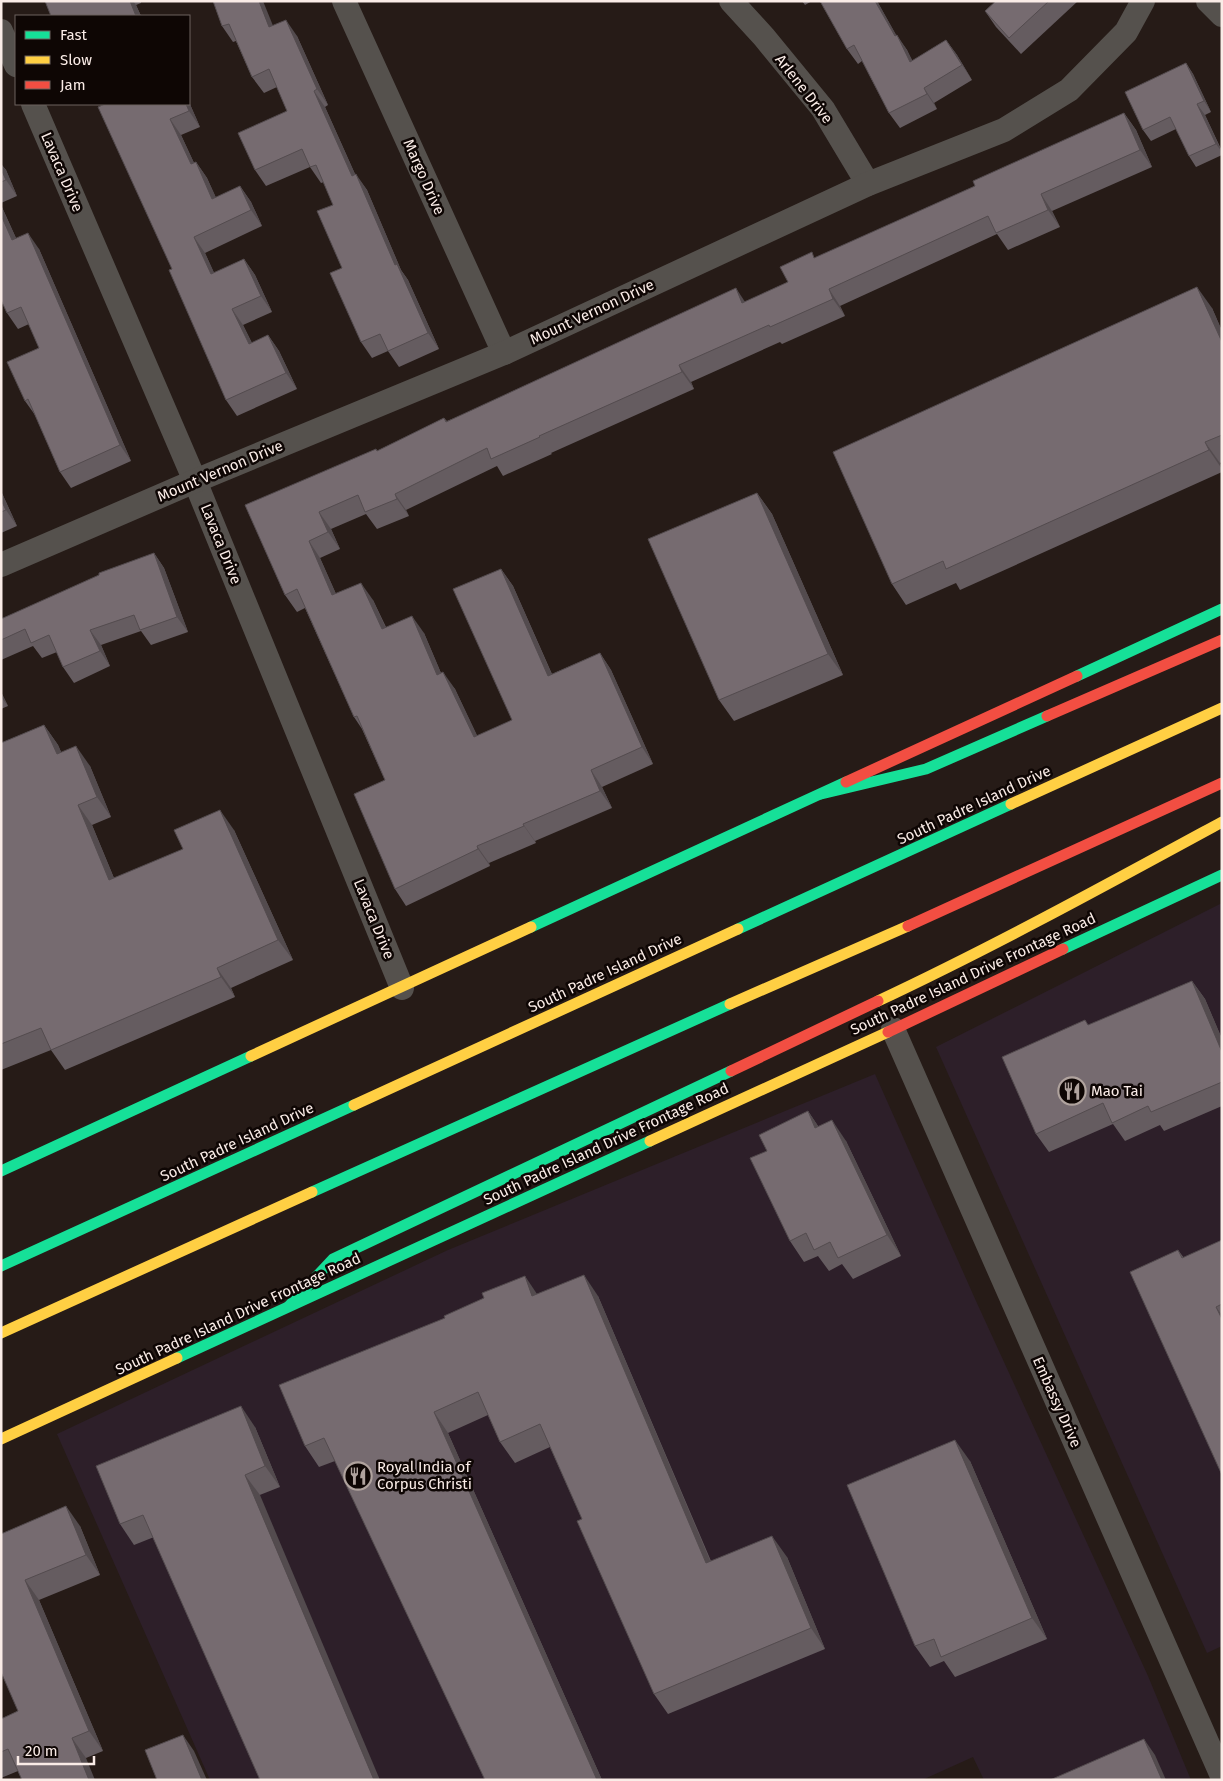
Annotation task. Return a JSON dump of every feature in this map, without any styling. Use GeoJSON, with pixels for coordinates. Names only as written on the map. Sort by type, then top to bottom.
{"type":"FeatureCollection","features":[{"type":"Feature","properties":{"kind":"main road"},"geometry":{"type":"LineString","coordinates":[[1,1171],[1222,609]]}},
{"type":"Feature","properties":{"kind":"main road"},"geometry":{"type":"LineString","coordinates":[[821,794],[926,770],[1222,640]]}},
{"type":"Feature","properties":{"kind":"main road","name":"South Padre Island Drive"},"geometry":{"type":"LineString","coordinates":[[1,1266],[1222,708]]}},
{"type":"Feature","properties":{"kind":"main road"},"geometry":{"type":"LineString","coordinates":[[1,1333],[587,1067],[909,925],[1222,783]]}},
{"type":"Feature","properties":{"kind":"main road"},"geometry":{"type":"LineString","coordinates":[[289,1306],[334,1259],[957,964],[1222,822]]}},
{"type":"Feature","properties":{"kind":"main road","name":"South Padre Island Drive Frontage Road"},"geometry":{"type":"LineString","coordinates":[[1,1439],[1222,875]]}},
{"type":"Feature","properties":{"kind":"street","name":"Margo Drive"},"geometry":{"type":"LineString","coordinates":[[344,1],[504,353]]}},
{"type":"Feature","properties":{"kind":"street","name":"Arlene Drive"},"geometry":{"type":"LineString","coordinates":[[731,1],[764,37],[823,109],[868,184]]}},
{"type":"Feature","properties":{"kind":"street","name":"Mount Vernon Drive"},"geometry":{"type":"LineString","coordinates":[[1,565],[195,480],[504,353],[868,184],[1004,130],[1069,90],[1126,32],[1143,1]]}},
{"type":"Feature","properties":{"kind":"street"},"geometry":{"type":"LineString","coordinates":[[1208,1],[1222,15]]}},
{"type":"Feature","properties":{"kind":"street"},"geometry":{"type":"LineString","coordinates":[[1,30],[15,63]]}},
{"type":"Feature","properties":{"kind":"street","name":"Lavaca Drive"},"geometry":{"type":"LineString","coordinates":[[33,105],[195,480],[402,988]]}},
{"type":"Feature","properties":{"kind":"street","name":"Embassy Drive"},"geometry":{"type":"LineString","coordinates":[[893,1028],[1222,1776]]}},
{"type":"Feature","properties":{"kind":"shaded area"},"geometry":{"type":"Polygon","coordinates":[[[1222,903],[1222,1646],[1207,1653],[936,1047],[1222,903]]]}},
{"type":"Feature","properties":{"kind":"shaded area"},"geometry":{"type":"Polygon","coordinates":[[[875,1074],[976,1301],[1148,1676],[1191,1780],[984,1780],[973,1757],[922,1780],[210,1780],[57,1434],[448,1250],[875,1074]]]}},
{"type":"Feature","properties":{"kind":"building"},"geometry":{"type":"Polygon","coordinates":[[[45,1],[130,1],[136,15],[51,15],[45,1]]]}},
{"type":"Feature","properties":{"kind":"building"},"geometry":{"type":"Polygon","coordinates":[[[213,1],[259,1],[269,27],[286,20],[317,89],[314,91],[352,176],[356,174],[395,265],[397,264],[428,333],[388,351],[380,334],[361,342],[330,273],[342,268],[317,211],[333,205],[316,165],[310,167],[302,149],[255,170],[238,133],[287,111],[269,69],[252,77],[229,24],[222,26],[213,1]]]}},
{"type":"Feature","properties":{"kind":"building"},"geometry":{"type":"Polygon","coordinates":[[[820,1],[875,1],[895,36],[897,35],[910,62],[946,40],[962,65],[924,88],[927,94],[889,113],[854,45],[847,49],[820,1]]]}},
{"type":"Feature","properties":{"kind":"building"},"geometry":{"type":"Polygon","coordinates":[[[996,1],[1049,1],[1009,38],[985,11],[996,1]]]}},
{"type":"Feature","properties":{"kind":"building"},"geometry":{"type":"Polygon","coordinates":[[[1186,63],[1204,101],[1197,104],[1216,144],[1189,156],[1170,117],[1143,130],[1125,92],[1186,63]]]}},
{"type":"Feature","properties":{"kind":"building"},"geometry":{"type":"Polygon","coordinates":[[[103,105],[186,105],[189,111],[170,119],[191,164],[196,162],[212,199],[240,186],[251,210],[194,237],[211,274],[244,259],[261,296],[232,309],[249,344],[268,335],[286,373],[226,400],[169,270],[172,269],[98,107],[103,105]]]}},
{"type":"Feature","properties":{"kind":"building"},"geometry":{"type":"Polygon","coordinates":[[[1124,113],[1140,150],[1041,194],[1048,210],[996,233],[988,216],[829,289],[833,299],[679,365],[682,372],[491,459],[487,448],[395,494],[397,499],[365,512],[358,495],[319,512],[328,532],[309,541],[332,595],[361,583],[382,629],[412,616],[437,675],[443,672],[474,737],[512,720],[453,589],[501,569],[548,676],[600,653],[642,747],[591,770],[600,791],[523,824],[524,826],[477,846],[478,849],[395,889],[354,794],[385,780],[357,716],[354,717],[297,589],[285,595],[245,505],[376,449],[377,451],[444,418],[446,422],[736,288],[742,303],[788,282],[780,267],[812,252],[814,258],[975,186],[973,181],[1124,113]]]}},
{"type":"Feature","properties":{"kind":"building"},"geometry":{"type":"Polygon","coordinates":[[[1,169],[6,180],[1,182],[1,169]]]}},
{"type":"Feature","properties":{"kind":"building"},"geometry":{"type":"Polygon","coordinates":[[[1,215],[12,240],[28,233],[120,445],[60,472],[28,399],[25,401],[7,362],[39,348],[21,307],[7,313],[1,300],[1,215]]]}},
{"type":"Feature","properties":{"kind":"building"},"geometry":{"type":"Polygon","coordinates":[[[1197,287],[1222,342],[1222,435],[1205,442],[1209,450],[946,569],[943,561],[892,584],[833,452],[1197,287]]]}},
{"type":"Feature","properties":{"kind":"building"},"geometry":{"type":"Polygon","coordinates":[[[757,493],[828,654],[719,700],[648,539],[757,493]]]}},
{"type":"Feature","properties":{"kind":"building"},"geometry":{"type":"Polygon","coordinates":[[[1,500],[6,510],[1,512],[1,500]]]}},
{"type":"Feature","properties":{"kind":"building"},"geometry":{"type":"Polygon","coordinates":[[[154,553],[177,617],[140,630],[134,615],[90,630],[100,651],[63,667],[49,635],[31,643],[25,629],[1,640],[1,619],[99,575],[99,573],[154,553]]]}},
{"type":"Feature","properties":{"kind":"building"},"geometry":{"type":"Polygon","coordinates":[[[44,725],[57,754],[76,746],[97,797],[78,805],[109,880],[183,849],[174,830],[220,810],[278,940],[217,968],[221,977],[51,1050],[41,1028],[1,1044],[1,743],[44,725]]]}},
{"type":"Feature","properties":{"kind":"building"},"geometry":{"type":"Polygon","coordinates":[[[1192,981],[1222,1052],[1222,1082],[1151,1112],[1148,1106],[1112,1123],[1103,1103],[1036,1134],[1002,1057],[1085,1020],[1088,1025],[1192,981]]]}},
{"type":"Feature","properties":{"kind":"building"},"geometry":{"type":"Polygon","coordinates":[[[808,1111],[815,1128],[832,1120],[887,1235],[838,1258],[830,1242],[814,1250],[806,1233],[790,1241],[750,1158],[767,1151],[759,1135],[808,1111]]]}},
{"type":"Feature","properties":{"kind":"building"},"geometry":{"type":"Polygon","coordinates":[[[1222,1240],[1222,1304],[1216,1307],[1222,1319],[1222,1475],[1130,1272],[1178,1250],[1182,1258],[1222,1240]]]}},
{"type":"Feature","properties":{"kind":"building"},"geometry":{"type":"Polygon","coordinates":[[[584,1275],[706,1563],[772,1536],[811,1628],[654,1694],[577,1521],[582,1519],[540,1424],[500,1442],[478,1392],[434,1412],[597,1780],[485,1780],[324,1438],[305,1446],[279,1385],[445,1318],[444,1316],[484,1298],[482,1293],[525,1276],[532,1296],[584,1275]]]}},
{"type":"Feature","properties":{"kind":"building"},"geometry":{"type":"Polygon","coordinates":[[[241,1406],[265,1466],[245,1475],[374,1780],[260,1780],[143,1515],[120,1524],[96,1466],[241,1406]]]}},
{"type":"Feature","properties":{"kind":"building"},"geometry":{"type":"Polygon","coordinates":[[[955,1440],[1032,1618],[941,1657],[934,1639],[915,1646],[847,1485],[955,1440]]]}},
{"type":"Feature","properties":{"kind":"building"},"geometry":{"type":"Polygon","coordinates":[[[66,1506],[86,1555],[25,1580],[89,1731],[72,1738],[89,1780],[22,1780],[8,1749],[1,1752],[1,1719],[18,1711],[1,1672],[1,1534],[66,1506]]]}},
{"type":"Feature","properties":{"kind":"building"},"geometry":{"type":"Polygon","coordinates":[[[183,1735],[202,1780],[157,1780],[145,1750],[183,1735]]]}},
{"type":"Feature","properties":{"kind":"building"},"geometry":{"type":"Polygon","coordinates":[[[1144,1739],[1162,1780],[1050,1780],[1144,1739]]]}},
{"type":"Feature","properties":{"kind":"traffic: fast"},"geometry":{"type":"LineString","coordinates":[[1077,676],[1222,609]]}},
{"type":"Feature","properties":{"kind":"traffic: fast"},"geometry":{"type":"LineString","coordinates":[[821,794],[926,769],[1047,716]]}},
{"type":"Feature","properties":{"kind":"traffic: fast"},"geometry":{"type":"LineString","coordinates":[[531,927],[846,782]]}},
{"type":"Feature","properties":{"kind":"traffic: fast"},"geometry":{"type":"LineString","coordinates":[[738,929],[1011,804]]}},
{"type":"Feature","properties":{"kind":"traffic: fast"},"geometry":{"type":"LineString","coordinates":[[1063,949],[1222,875]]}},
{"type":"Feature","properties":{"kind":"traffic: fast"},"geometry":{"type":"LineString","coordinates":[[312,1192],[730,1004]]}},
{"type":"Feature","properties":{"kind":"traffic: fast"},"geometry":{"type":"LineString","coordinates":[[1,1171],[251,1056]]}},
{"type":"Feature","properties":{"kind":"traffic: fast"},"geometry":{"type":"LineString","coordinates":[[289,1306],[333,1259],[731,1071]]}},
{"type":"Feature","properties":{"kind":"traffic: fast"},"geometry":{"type":"LineString","coordinates":[[1,1266],[354,1105]]}},
{"type":"Feature","properties":{"kind":"traffic: fast"},"geometry":{"type":"LineString","coordinates":[[177,1358],[650,1141]]}},
{"type":"Feature","properties":{"kind":"traffic: slow"},"geometry":{"type":"LineString","coordinates":[[1011,804],[1222,708]]}},
{"type":"Feature","properties":{"kind":"traffic: slow"},"geometry":{"type":"LineString","coordinates":[[878,1001],[1008,937],[1222,822]]}},
{"type":"Feature","properties":{"kind":"traffic: slow"},"geometry":{"type":"LineString","coordinates":[[730,1004],[908,926]]}},
{"type":"Feature","properties":{"kind":"traffic: slow"},"geometry":{"type":"LineString","coordinates":[[251,1056],[531,927]]}},
{"type":"Feature","properties":{"kind":"traffic: slow"},"geometry":{"type":"LineString","coordinates":[[354,1105],[738,929]]}},
{"type":"Feature","properties":{"kind":"traffic: slow"},"geometry":{"type":"LineString","coordinates":[[650,1141],[888,1032]]}},
{"type":"Feature","properties":{"kind":"traffic: slow"},"geometry":{"type":"LineString","coordinates":[[1,1333],[312,1192]]}},
{"type":"Feature","properties":{"kind":"traffic: slow"},"geometry":{"type":"LineString","coordinates":[[1,1439],[177,1358]]}},
{"type":"Feature","properties":{"kind":"traffic: jam"},"geometry":{"type":"LineString","coordinates":[[1047,716],[1222,640]]}},
{"type":"Feature","properties":{"kind":"traffic: jam"},"geometry":{"type":"LineString","coordinates":[[846,782],[1077,676]]}},
{"type":"Feature","properties":{"kind":"traffic: jam"},"geometry":{"type":"LineString","coordinates":[[908,926],[1222,783]]}},
{"type":"Feature","properties":{"kind":"traffic: jam"},"geometry":{"type":"LineString","coordinates":[[888,1032],[1063,949]]}},
{"type":"Feature","properties":{"kind":"traffic: jam"},"geometry":{"type":"LineString","coordinates":[[731,1071],[878,1001]]}},
{"type":"Feature","properties":{"kind":"place","name":"Mao Tai"},"geometry":{"type":"Point","coordinates":[1072,1091]}},
{"type":"Feature","properties":{"kind":"place","name":"Royal India of Corpus Christi"},"geometry":{"type":"Point","coordinates":[358,1476]}}]}
